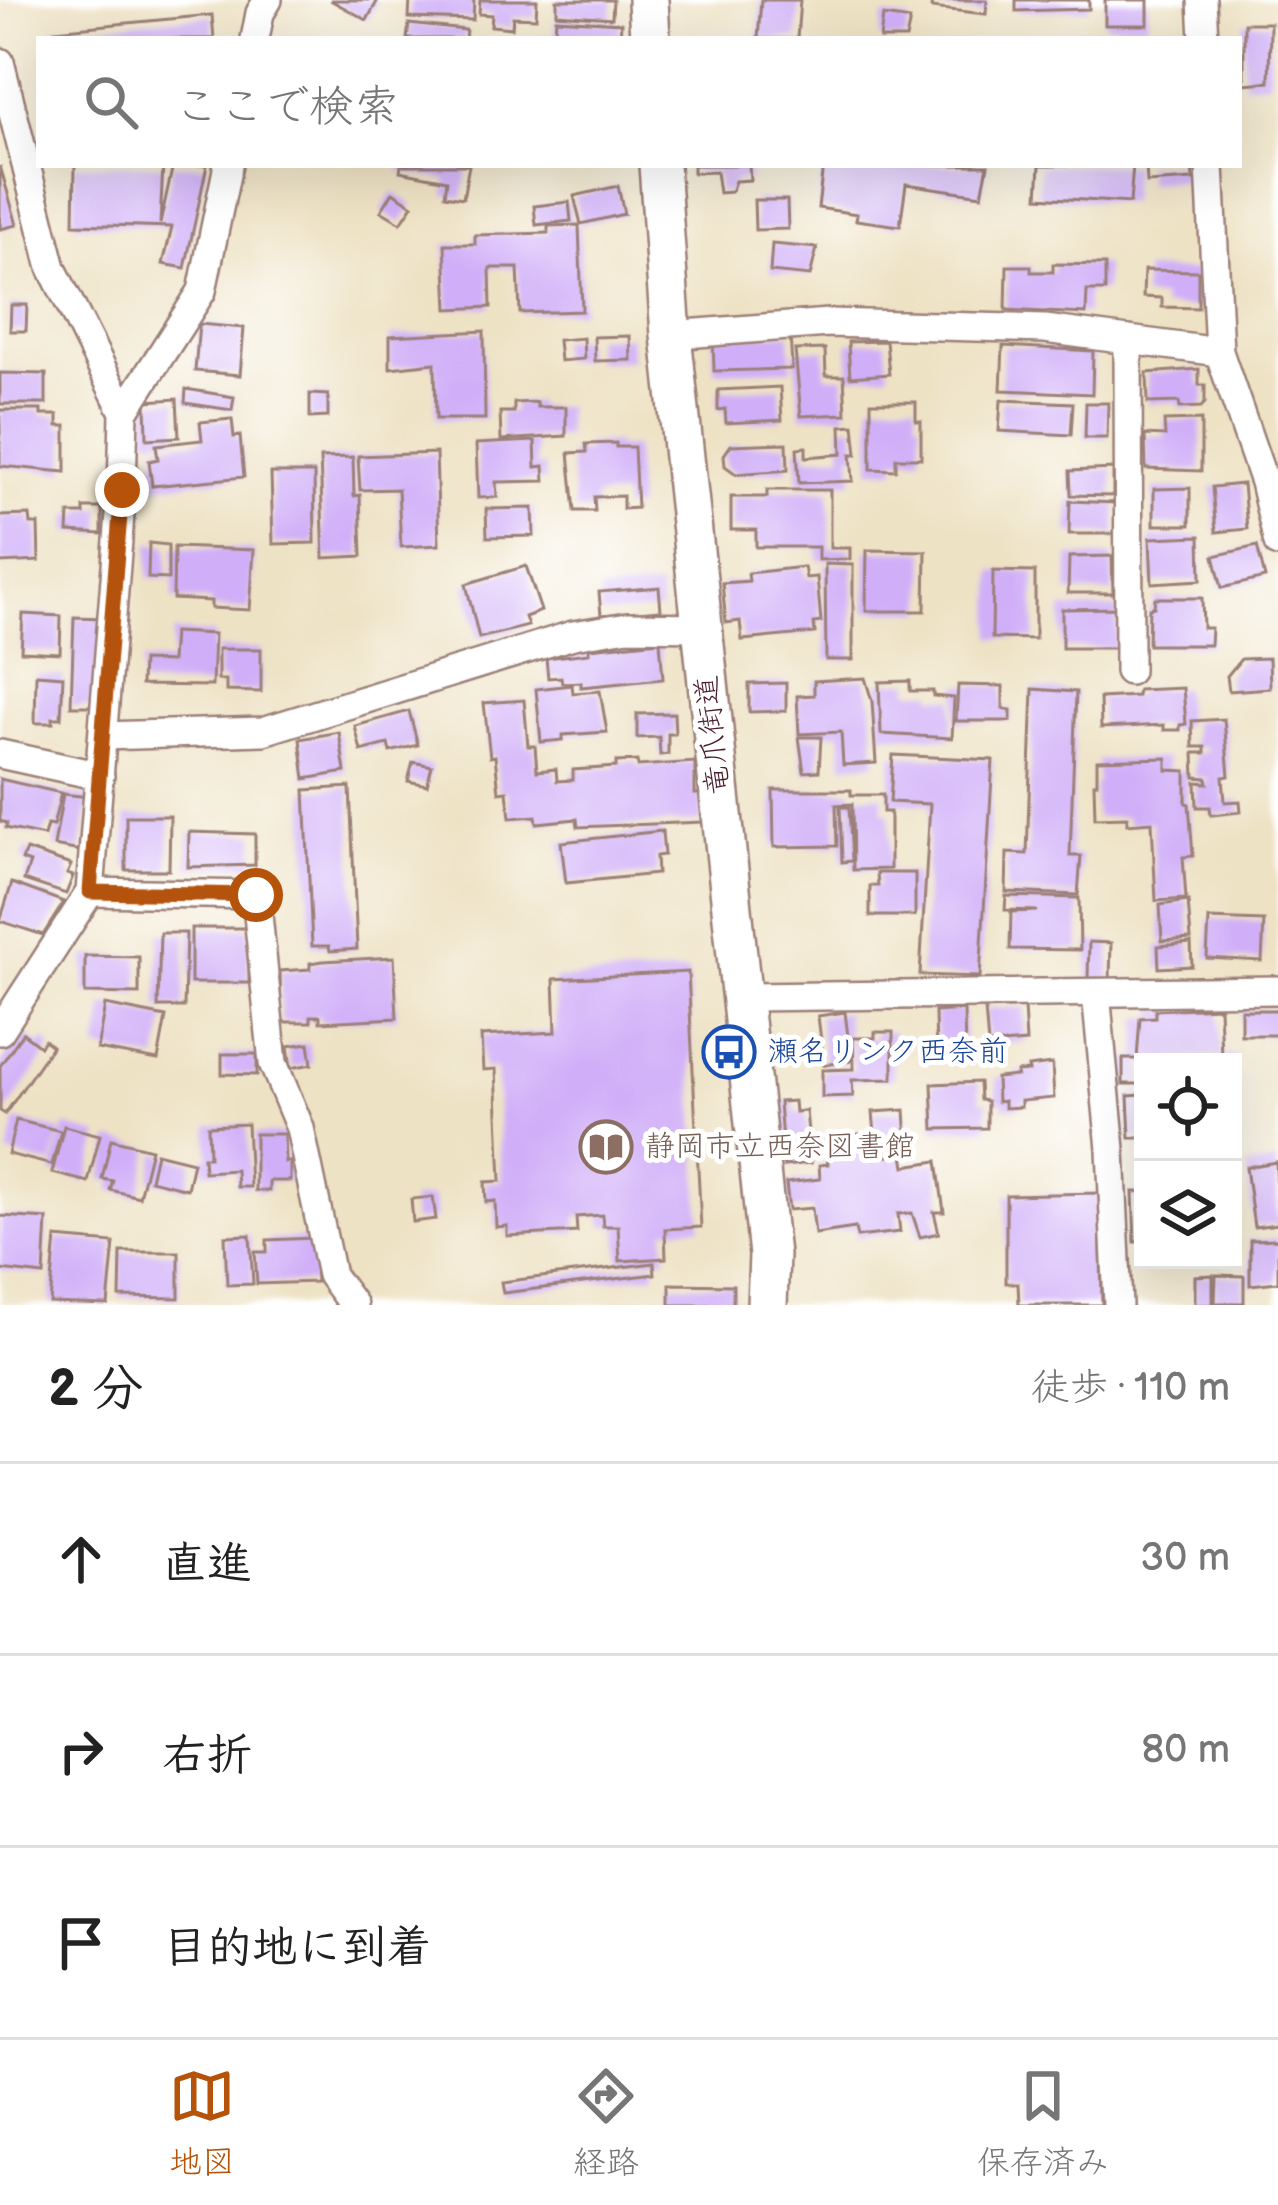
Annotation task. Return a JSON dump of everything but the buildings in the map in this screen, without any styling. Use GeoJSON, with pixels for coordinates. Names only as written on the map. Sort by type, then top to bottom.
{"type":"FeatureCollection","features":[{"type":"Feature","properties":{"kind":"main road"},"geometry":{"type":"LineString","coordinates":[[648,0],[650,36]]}},
{"type":"Feature","properties":{"kind":"main road","name":"竜爪街道"},"geometry":{"type":"LineString","coordinates":[[659,168],[670,334],[769,1255],[767,1305]]}},
{"type":"Feature","properties":{"kind":"street"},"geometry":{"type":"LineString","coordinates":[[256,36],[268,0]]}},
{"type":"Feature","properties":{"kind":"street"},"geometry":{"type":"LineString","coordinates":[[1202,0],[1204,36]]}},
{"type":"Feature","properties":{"kind":"street"},"geometry":{"type":"LineString","coordinates":[[0,62],[52,268],[124,412]]}},
{"type":"Feature","properties":{"kind":"street"},"geometry":{"type":"LineString","coordinates":[[0,1030],[90,892],[124,412],[202,291],[227,168]]}},
{"type":"Feature","properties":{"kind":"street"},"geometry":{"type":"LineString","coordinates":[[1210,168],[1219,352],[1264,482],[1278,543]]}},
{"type":"Feature","properties":{"kind":"street"},"geometry":{"type":"LineString","coordinates":[[670,334],[829,323],[1045,329],[1219,352]]}},
{"type":"Feature","properties":{"kind":"street"},"geometry":{"type":"LineString","coordinates":[[1128,340],[1129,671]]}},
{"type":"Feature","properties":{"kind":"street"},"geometry":{"type":"LineString","coordinates":[[103,736],[263,731],[573,635],[628,626],[701,627]]}},
{"type":"Feature","properties":{"kind":"street"},"geometry":{"type":"LineString","coordinates":[[0,754],[100,776]]}},
{"type":"Feature","properties":{"kind":"street"},"geometry":{"type":"LineString","coordinates":[[90,892],[256,895],[272,1063],[300,1127],[331,1275],[353,1305]]}},
{"type":"Feature","properties":{"kind":"street"},"geometry":{"type":"LineString","coordinates":[[742,997],[1278,990]]}},
{"type":"Feature","properties":{"kind":"street"},"geometry":{"type":"LineString","coordinates":[[1096,993],[1111,1149],[1118,1305]]}},
{"type":"Feature","properties":{"kind":"place","name":"瀬名リンク西奈前"},"geometry":{"type":"Point","coordinates":[729,1052]}},
{"type":"Feature","properties":{"kind":"place","name":"静岡市立西奈図書館"},"geometry":{"type":"Point","coordinates":[606,1147]}},
{"type":"Feature","properties":{"kind":"route"},"geometry":{"type":"LineString","coordinates":[[122,490],[90,892],[256,895]]}}]}
